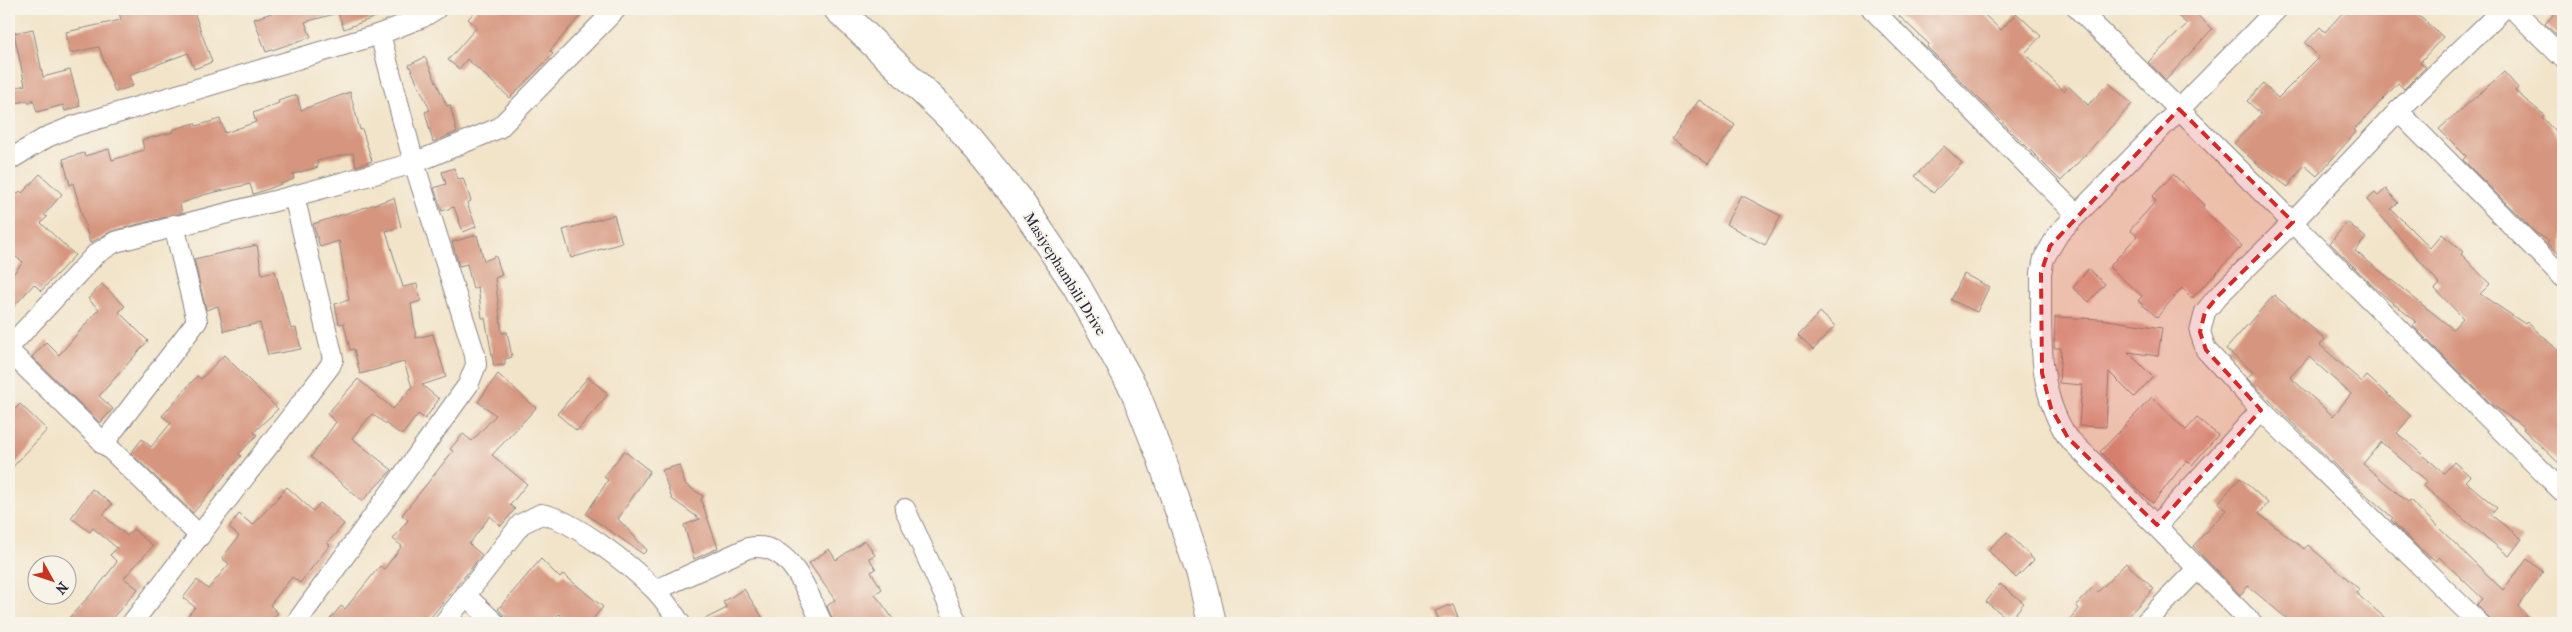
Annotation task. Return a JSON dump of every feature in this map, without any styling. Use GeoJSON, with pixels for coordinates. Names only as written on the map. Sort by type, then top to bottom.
{"type":"FeatureCollection","features":[{"type":"Feature","properties":{"kind":"main road","name":"Masiyephambili Drive"},"geometry":{"type":"LineString","coordinates":[[838,9],[955,122],[1020,202],[1076,285],[1138,397],[1162,457],[1201,575],[1212,623]]}},
{"type":"Feature","properties":{"kind":"street"},"geometry":{"type":"LineString","coordinates":[[9,160],[47,137],[74,126],[380,34],[423,17],[436,9]]}},
{"type":"Feature","properties":{"kind":"street"},"geometry":{"type":"LineString","coordinates":[[9,346],[102,249],[120,240],[294,196],[414,163],[499,128],[616,9]]}},
{"type":"Feature","properties":{"kind":"street"},"geometry":{"type":"LineString","coordinates":[[1872,9],[2076,214]]}},
{"type":"Feature","properties":{"kind":"street"},"geometry":{"type":"LineString","coordinates":[[2078,9],[2563,492]]}},
{"type":"Feature","properties":{"kind":"street"},"geometry":{"type":"LineString","coordinates":[[2252,623],[2197,569],[2157,525],[2068,438],[2051,408],[2042,373],[2041,274],[2050,246],[2058,232],[2277,9]]}},
{"type":"Feature","properties":{"kind":"street"},"geometry":{"type":"LineString","coordinates":[[2479,623],[2261,410],[2206,350],[2200,332],[2205,312],[2217,298],[2293,222],[2398,111],[2503,9]]}},
{"type":"Feature","properties":{"kind":"street"},"geometry":{"type":"LineString","coordinates":[[2513,9],[2563,58]]}},
{"type":"Feature","properties":{"kind":"street"},"geometry":{"type":"LineString","coordinates":[[296,623],[468,385],[476,365],[475,355],[414,163],[380,34]]}},
{"type":"Feature","properties":{"kind":"street"},"geometry":{"type":"LineString","coordinates":[[2398,111],[2563,277]]}},
{"type":"Feature","properties":{"kind":"street"},"geometry":{"type":"LineString","coordinates":[[132,623],[330,366],[333,359],[294,196]]}},
{"type":"Feature","properties":{"kind":"street"},"geometry":{"type":"LineString","coordinates":[[103,444],[197,321],[174,225]]}},
{"type":"Feature","properties":{"kind":"street"},"geometry":{"type":"LineString","coordinates":[[9,351],[200,536]]}},
{"type":"Feature","properties":{"kind":"street"},"geometry":{"type":"LineString","coordinates":[[2157,525],[2261,410]]}},
{"type":"Feature","properties":{"kind":"street"},"geometry":{"type":"LineString","coordinates":[[905,509],[957,623]]}},
{"type":"Feature","properties":{"kind":"street"},"geometry":{"type":"LineString","coordinates":[[444,623],[521,524],[541,514],[567,522],[640,576],[656,590],[680,623]]}},
{"type":"Feature","properties":{"kind":"street"},"geometry":{"type":"LineString","coordinates":[[656,590],[748,548],[759,546],[780,554],[792,565],[822,623]]}},
{"type":"Feature","properties":{"kind":"street"},"geometry":{"type":"LineString","coordinates":[[2145,623],[2197,569]]}},
{"type":"Feature","properties":{"kind":"street"},"geometry":{"type":"LineString","coordinates":[[466,596],[495,623]]}},
{"type":"Feature","properties":{"kind":"highlighted area"},"geometry":{"type":"Polygon","coordinates":[[[2179,109],[2293,222],[2217,297],[2205,312],[2200,332],[2206,350],[2261,410],[2157,525],[2068,438],[2051,408],[2042,373],[2041,273],[2050,246],[2179,109]]]}},
{"type":"Feature","properties":{"kind":"building"},"geometry":{"type":"Polygon","coordinates":[[[118,9],[193,9],[212,62],[194,69],[188,53],[129,75],[133,86],[115,92],[99,47],[70,53],[66,32],[121,20],[118,9]]]}},
{"type":"Feature","properties":{"kind":"building"},"geometry":{"type":"Polygon","coordinates":[[[283,9],[394,10],[344,29],[338,13],[305,22],[311,37],[266,52],[254,19],[283,9]]]}},
{"type":"Feature","properties":{"kind":"building"},"geometry":{"type":"Polygon","coordinates":[[[477,9],[586,9],[550,51],[553,54],[510,98],[467,59],[459,69],[448,60],[477,27],[468,19],[477,9]]]}},
{"type":"Feature","properties":{"kind":"building"},"geometry":{"type":"Polygon","coordinates":[[[1905,9],[1978,9],[2001,30],[2016,13],[2041,36],[2025,53],[2064,91],[2068,86],[2088,105],[2109,83],[2132,104],[2061,181],[1927,47],[1929,44],[1899,16],[1905,9]]]}},
{"type":"Feature","properties":{"kind":"building"},"geometry":{"type":"Polygon","coordinates":[[[2170,9],[2191,9],[2212,29],[2166,80],[2148,62],[2187,24],[2170,9]]]}},
{"type":"Feature","properties":{"kind":"building"},"geometry":{"type":"Polygon","coordinates":[[[2346,9],[2411,9],[2443,37],[2420,62],[2426,67],[2404,89],[2398,83],[2354,130],[2356,132],[2317,176],[2304,165],[2288,187],[2257,164],[2234,143],[2261,114],[2247,101],[2263,84],[2278,98],[2319,57],[2305,43],[2320,27],[2325,32],[2346,9]]]}},
{"type":"Feature","properties":{"kind":"building"},"geometry":{"type":"Polygon","coordinates":[[[2559,9],[2563,9],[2563,41],[2545,24],[2559,9]]]}},
{"type":"Feature","properties":{"kind":"building"},"geometry":{"type":"Polygon","coordinates":[[[33,29],[43,77],[70,70],[80,106],[65,111],[63,105],[37,112],[33,99],[29,104],[28,100],[9,105],[9,89],[25,85],[14,33],[33,29]]]}},
{"type":"Feature","properties":{"kind":"building"},"geometry":{"type":"Polygon","coordinates":[[[425,57],[447,106],[450,105],[457,132],[433,142],[425,112],[430,110],[409,65],[425,57]]]}},
{"type":"Feature","properties":{"kind":"building"},"geometry":{"type":"Polygon","coordinates":[[[2504,72],[2518,88],[2515,91],[2544,115],[2542,117],[2563,141],[2563,258],[2547,243],[2549,241],[2536,233],[2463,160],[2466,156],[2439,129],[2504,72]]]}},
{"type":"Feature","properties":{"kind":"building"},"geometry":{"type":"Polygon","coordinates":[[[350,92],[360,130],[362,129],[372,161],[356,166],[353,153],[317,161],[318,167],[293,174],[294,179],[268,189],[253,194],[250,184],[203,195],[180,204],[182,213],[112,231],[90,243],[73,183],[70,185],[63,159],[84,153],[85,156],[109,149],[112,160],[144,150],[142,140],[173,132],[172,130],[195,123],[196,126],[220,119],[225,133],[256,122],[253,113],[279,103],[278,101],[297,95],[301,110],[350,92]]]}},
{"type":"Feature","properties":{"kind":"building"},"geometry":{"type":"Polygon","coordinates":[[[1699,100],[1735,125],[1708,164],[1672,139],[1699,100]]]}},
{"type":"Feature","properties":{"kind":"building"},"geometry":{"type":"Polygon","coordinates":[[[1944,146],[1962,163],[1933,193],[1915,176],[1944,146]]]}},
{"type":"Feature","properties":{"kind":"building"},"geometry":{"type":"Polygon","coordinates":[[[454,168],[458,179],[463,178],[471,201],[467,203],[476,227],[463,232],[454,207],[442,211],[434,188],[446,184],[442,172],[454,168]]]}},
{"type":"Feature","properties":{"kind":"building"},"geometry":{"type":"Polygon","coordinates":[[[40,174],[62,194],[44,215],[47,217],[41,223],[75,255],[41,291],[34,284],[9,312],[9,279],[23,262],[9,252],[9,203],[20,191],[22,193],[40,174]]]}},
{"type":"Feature","properties":{"kind":"building"},"geometry":{"type":"Polygon","coordinates":[[[2173,174],[2205,205],[2202,208],[2242,246],[2192,298],[2182,288],[2157,317],[2138,301],[2142,296],[2109,267],[2137,236],[2130,230],[2156,201],[2152,197],[2173,174]]]}},
{"type":"Feature","properties":{"kind":"building"},"geometry":{"type":"Polygon","coordinates":[[[2386,189],[2398,203],[2391,209],[2430,248],[2442,234],[2463,252],[2461,254],[2490,284],[2480,294],[2525,324],[2527,322],[2563,355],[2563,467],[2523,429],[2525,428],[2491,404],[2413,326],[2416,322],[2374,287],[2330,243],[2347,222],[2366,238],[2355,251],[2453,329],[2463,318],[2435,289],[2440,284],[2367,200],[2375,193],[2378,196],[2386,189]]]}},
{"type":"Feature","properties":{"kind":"building"},"geometry":{"type":"Polygon","coordinates":[[[1741,195],[1781,216],[1765,245],[1726,224],[1741,195]]]}},
{"type":"Feature","properties":{"kind":"building"},"geometry":{"type":"Polygon","coordinates":[[[394,198],[401,227],[386,231],[403,287],[417,284],[421,301],[411,304],[416,338],[433,334],[446,377],[422,385],[439,399],[425,419],[418,414],[402,435],[372,414],[352,438],[392,470],[362,501],[311,457],[336,422],[327,414],[358,379],[393,409],[412,387],[404,362],[360,374],[354,349],[350,350],[344,323],[339,324],[335,304],[349,300],[339,241],[320,247],[313,224],[394,198]]]}},
{"type":"Feature","properties":{"kind":"building"},"geometry":{"type":"Polygon","coordinates":[[[614,215],[622,243],[571,258],[563,230],[614,215]]]}},
{"type":"Feature","properties":{"kind":"building"},"geometry":{"type":"Polygon","coordinates":[[[477,235],[484,261],[496,256],[502,275],[495,278],[502,333],[507,332],[512,357],[505,359],[505,365],[494,366],[485,318],[482,318],[478,287],[473,289],[467,264],[459,266],[452,242],[477,235]]]}},
{"type":"Feature","properties":{"kind":"building"},"geometry":{"type":"Polygon","coordinates":[[[257,245],[262,274],[275,271],[291,329],[296,328],[301,349],[268,355],[260,323],[224,331],[218,306],[206,310],[194,259],[257,245]]]}},
{"type":"Feature","properties":{"kind":"building"},"geometry":{"type":"Polygon","coordinates":[[[2088,269],[2105,284],[2089,302],[2073,288],[2088,269]]]}},
{"type":"Feature","properties":{"kind":"building"},"geometry":{"type":"Polygon","coordinates":[[[1964,274],[1989,287],[1977,312],[1951,300],[1964,274]]]}},
{"type":"Feature","properties":{"kind":"building"},"geometry":{"type":"Polygon","coordinates":[[[102,284],[125,306],[119,312],[148,341],[99,396],[113,409],[100,423],[32,357],[46,342],[59,355],[99,309],[88,299],[102,284]]]}},
{"type":"Feature","properties":{"kind":"building"},"geometry":{"type":"Polygon","coordinates":[[[2274,295],[2325,339],[2320,345],[2362,382],[2367,376],[2411,416],[2397,433],[2444,473],[2454,462],[2470,476],[2465,481],[2497,508],[2491,515],[2522,539],[2509,556],[2423,486],[2427,481],[2381,442],[2363,464],[2408,502],[2410,500],[2503,590],[2527,559],[2543,572],[2518,606],[2534,623],[2493,623],[2477,605],[2483,599],[2439,557],[2436,561],[2418,547],[2391,520],[2393,518],[2356,486],[2247,378],[2253,372],[2226,349],[2274,295]],[[2309,357],[2290,377],[2333,416],[2351,394],[2309,357]]]}},
{"type":"Feature","properties":{"kind":"building"},"geometry":{"type":"Polygon","coordinates":[[[1820,312],[1835,326],[1813,350],[1798,336],[1820,312]]]}},
{"type":"Feature","properties":{"kind":"building"},"geometry":{"type":"Polygon","coordinates":[[[2055,317],[2100,319],[2162,328],[2158,356],[2128,352],[2153,377],[2134,397],[2109,372],[2106,427],[2079,426],[2082,385],[2059,383],[2061,348],[2054,348],[2055,317]]]}},
{"type":"Feature","properties":{"kind":"building"},"geometry":{"type":"Polygon","coordinates":[[[224,355],[278,409],[254,432],[257,435],[239,454],[241,456],[193,513],[131,453],[142,439],[151,447],[171,423],[162,416],[197,376],[201,379],[224,355]]]}},
{"type":"Feature","properties":{"kind":"building"},"geometry":{"type":"Polygon","coordinates":[[[498,374],[536,408],[492,455],[527,484],[510,505],[515,509],[501,526],[490,516],[469,544],[482,555],[426,623],[327,623],[341,606],[345,609],[380,566],[384,569],[402,546],[393,539],[408,520],[402,515],[453,451],[450,449],[463,434],[472,441],[496,415],[478,402],[498,374]]]}},
{"type":"Feature","properties":{"kind":"building"},"geometry":{"type":"Polygon","coordinates":[[[588,377],[608,394],[577,431],[557,414],[588,377]]]}},
{"type":"Feature","properties":{"kind":"building"},"geometry":{"type":"Polygon","coordinates":[[[2152,397],[2186,430],[2197,418],[2218,435],[2192,465],[2187,460],[2153,503],[2100,452],[2152,397]]]}},
{"type":"Feature","properties":{"kind":"building"},"geometry":{"type":"Polygon","coordinates":[[[20,404],[47,430],[9,471],[9,415],[20,404]]]}},
{"type":"Feature","properties":{"kind":"building"},"geometry":{"type":"Polygon","coordinates":[[[624,451],[650,471],[618,519],[647,550],[643,554],[586,514],[608,480],[604,477],[624,451]]]}},
{"type":"Feature","properties":{"kind":"building"},"geometry":{"type":"Polygon","coordinates":[[[679,465],[685,484],[703,496],[701,500],[718,548],[694,559],[684,525],[700,519],[672,499],[662,470],[679,465]]]}},
{"type":"Feature","properties":{"kind":"building"},"geometry":{"type":"Polygon","coordinates":[[[2240,478],[2268,503],[2259,514],[2304,549],[2308,545],[2359,589],[2356,593],[2391,623],[2292,623],[2248,586],[2240,595],[2193,546],[2226,510],[2218,503],[2240,478]]]}},
{"type":"Feature","properties":{"kind":"building"},"geometry":{"type":"Polygon","coordinates":[[[287,487],[313,511],[320,503],[344,524],[327,543],[330,545],[300,583],[292,577],[270,605],[278,613],[269,623],[182,623],[195,607],[183,598],[197,580],[208,589],[229,564],[222,558],[239,536],[229,527],[239,514],[253,525],[287,487]]]}},
{"type":"Feature","properties":{"kind":"building"},"geometry":{"type":"Polygon","coordinates":[[[92,489],[112,504],[103,515],[127,536],[133,529],[153,546],[124,578],[138,589],[108,623],[64,623],[97,588],[117,562],[110,555],[117,548],[93,528],[90,532],[71,518],[92,489]]]}},
{"type":"Feature","properties":{"kind":"building"},"geometry":{"type":"Polygon","coordinates":[[[2007,532],[2034,560],[2016,578],[1988,550],[2007,532]]]}},
{"type":"Feature","properties":{"kind":"building"},"geometry":{"type":"Polygon","coordinates":[[[865,540],[875,555],[869,558],[876,569],[871,572],[882,589],[875,594],[896,623],[834,623],[827,606],[835,600],[809,563],[829,549],[836,560],[865,540]]]}},
{"type":"Feature","properties":{"kind":"building"},"geometry":{"type":"Polygon","coordinates":[[[541,559],[560,578],[563,574],[603,607],[589,623],[570,623],[559,614],[551,623],[513,623],[498,609],[541,559]]]}},
{"type":"Feature","properties":{"kind":"building"},"geometry":{"type":"Polygon","coordinates":[[[2126,563],[2154,589],[2121,623],[2067,623],[2079,609],[2076,605],[2093,587],[2098,592],[2126,563]]]}},
{"type":"Feature","properties":{"kind":"building"},"geometry":{"type":"Polygon","coordinates":[[[2000,584],[2024,603],[2010,620],[1986,602],[2000,584]]]}},
{"type":"Feature","properties":{"kind":"building"},"geometry":{"type":"Polygon","coordinates":[[[744,589],[766,623],[697,623],[727,608],[723,602],[744,589]]]}},
{"type":"Feature","properties":{"kind":"building"},"geometry":{"type":"Polygon","coordinates":[[[1453,604],[1458,617],[1440,623],[1435,611],[1453,604]]]}}]}
